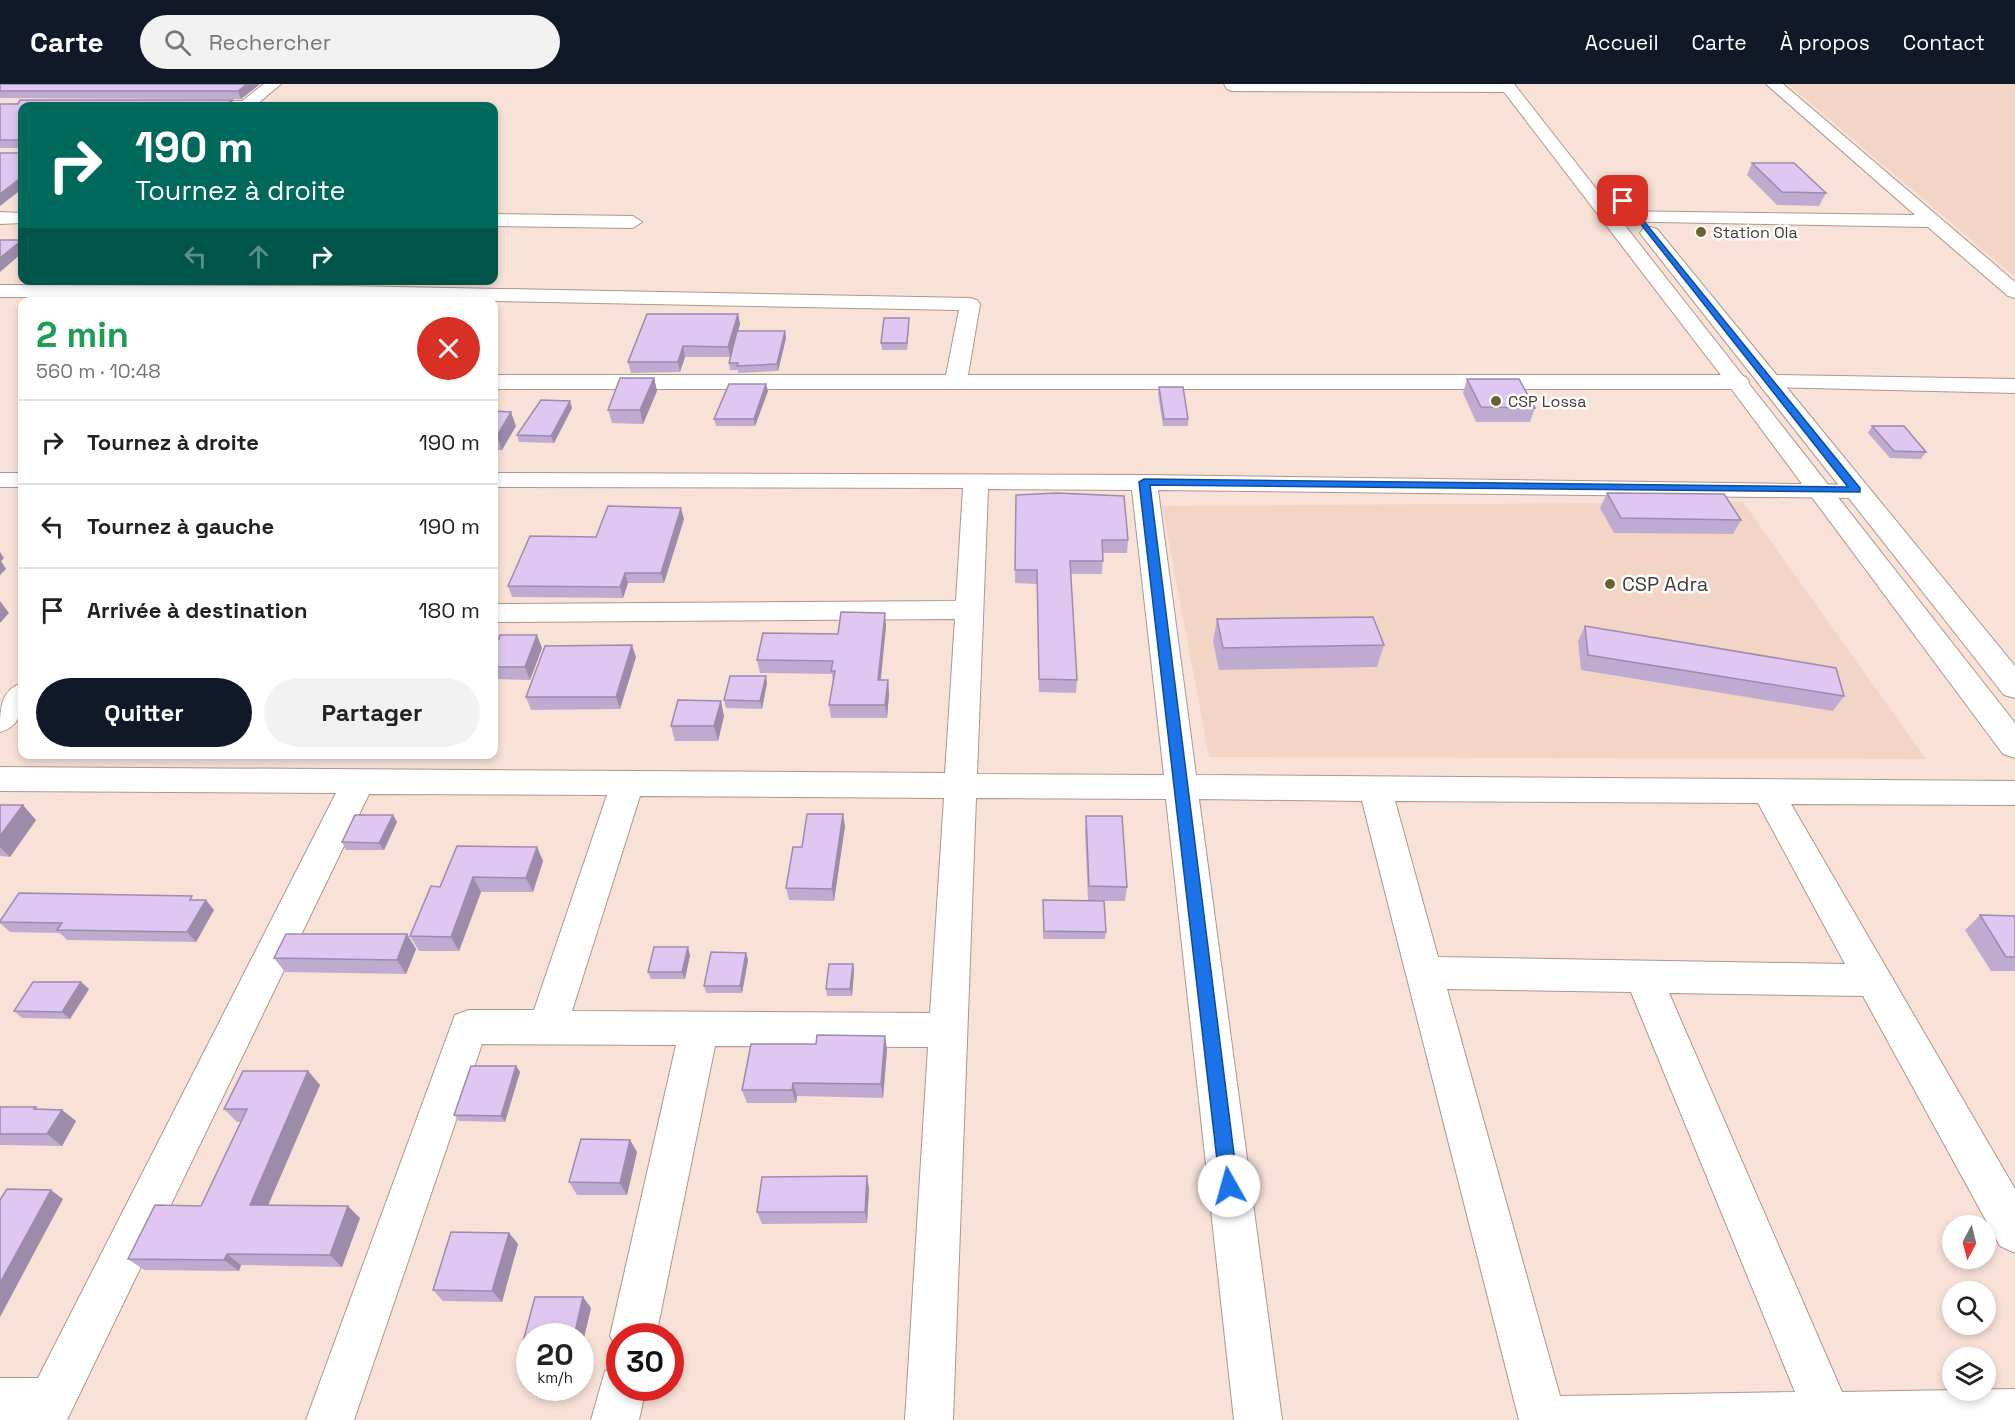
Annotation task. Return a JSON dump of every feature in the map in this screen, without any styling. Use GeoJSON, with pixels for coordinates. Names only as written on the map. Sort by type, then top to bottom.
{"type":"FeatureCollection","features":[{"type":"Feature","properties":{"kind":"main road"},"geometry":{"type":"LineString","coordinates":[[1514,85],[1609,217],[1738,382],[2015,746]]}},
{"type":"Feature","properties":{"kind":"main road"},"geometry":{"type":"LineString","coordinates":[[1514,85],[1637,217],[2015,687]]}},
{"type":"Feature","properties":{"kind":"main road"},"geometry":{"type":"LineString","coordinates":[[1698,330],[1729,330]]}},
{"type":"Feature","properties":{"kind":"street"},"geometry":{"type":"LineString","coordinates":[[251,102],[273,84]]}},
{"type":"Feature","properties":{"kind":"street"},"geometry":{"type":"LineString","coordinates":[[1232,84],[1244,86],[1514,85]]}},
{"type":"Feature","properties":{"kind":"street"},"geometry":{"type":"LineString","coordinates":[[1774,84],[2015,292]]}},
{"type":"Feature","properties":{"kind":"street"},"geometry":{"type":"LineString","coordinates":[[1609,217],[1933,221]]}},
{"type":"Feature","properties":{"kind":"street"},"geometry":{"type":"LineString","coordinates":[[0,218],[18,218]]}},
{"type":"Feature","properties":{"kind":"street"},"geometry":{"type":"LineString","coordinates":[[498,220],[633,222]]}},
{"type":"Feature","properties":{"kind":"street"},"geometry":{"type":"LineString","coordinates":[[2,301],[34,286],[970,304],[956,382]]}},
{"type":"Feature","properties":{"kind":"street"},"geometry":{"type":"LineString","coordinates":[[498,382],[1738,382]]}},
{"type":"Feature","properties":{"kind":"street"},"geometry":{"type":"LineString","coordinates":[[1771,382],[2015,386]]}},
{"type":"Feature","properties":{"kind":"street"},"geometry":{"type":"LineString","coordinates":[[498,480],[1144,482],[1856,490]]}},
{"type":"Feature","properties":{"kind":"street"},"geometry":{"type":"LineString","coordinates":[[929,1420],[976,481]]}},
{"type":"Feature","properties":{"kind":"street"},"geometry":{"type":"LineString","coordinates":[[1144,482],[1258,1420]]}},
{"type":"Feature","properties":{"kind":"street"},"geometry":{"type":"LineString","coordinates":[[498,613],[969,610]]}},
{"type":"Feature","properties":{"kind":"street"},"geometry":{"type":"LineString","coordinates":[[0,722],[18,698]]}},
{"type":"Feature","properties":{"kind":"street"},"geometry":{"type":"LineString","coordinates":[[0,779],[2015,793]]}},
{"type":"Feature","properties":{"kind":"street"},"geometry":{"type":"LineString","coordinates":[[0,1402],[46,1411],[358,782]]}},
{"type":"Feature","properties":{"kind":"street"},"geometry":{"type":"LineString","coordinates":[[548,1027],[627,784]]}},
{"type":"Feature","properties":{"kind":"street"},"geometry":{"type":"LineString","coordinates":[[1376,789],[1543,1420],[2015,1413]]}},
{"type":"Feature","properties":{"kind":"street"},"geometry":{"type":"LineString","coordinates":[[1767,792],[2015,1231]]}},
{"type":"Feature","properties":{"kind":"street"},"geometry":{"type":"LineString","coordinates":[[1424,973],[1874,980]]}},
{"type":"Feature","properties":{"kind":"street"},"geometry":{"type":"LineString","coordinates":[[1643,976],[1828,1416]]}},
{"type":"Feature","properties":{"kind":"street"},"geometry":{"type":"LineString","coordinates":[[330,1420],[469,1027],[948,1030]]}},
{"type":"Feature","properties":{"kind":"street"},"geometry":{"type":"LineString","coordinates":[[636,1323],[699,1028]]}},
{"type":"Feature","properties":{"kind":"street"},"geometry":{"type":"LineString","coordinates":[[615,1420],[619,1401]]}},
{"type":"Feature","properties":{"kind":"shaded area"},"geometry":{"type":"Polygon","coordinates":[[[1788,84],[2015,84],[2015,277],[1788,84]]]}},
{"type":"Feature","properties":{"kind":"shaded area"},"geometry":{"type":"Polygon","coordinates":[[[1743,502],[1926,759],[1209,757],[1162,506],[1743,502]]]}},
{"type":"Feature","properties":{"kind":"building"},"geometry":{"type":"Polygon","coordinates":[[[0,84],[247,84],[238,91],[0,91],[0,84]]]}},
{"type":"Feature","properties":{"kind":"building"},"geometry":{"type":"Polygon","coordinates":[[[20,100],[232,100],[229,102],[19,102],[20,100]]]}},
{"type":"Feature","properties":{"kind":"building"},"geometry":{"type":"Polygon","coordinates":[[[0,104],[18,104],[18,140],[0,140],[0,104]]]}},
{"type":"Feature","properties":{"kind":"building"},"geometry":{"type":"Polygon","coordinates":[[[0,153],[18,153],[18,180],[0,194],[0,153]]]}},
{"type":"Feature","properties":{"kind":"building"},"geometry":{"type":"Polygon","coordinates":[[[1752,163],[1794,163],[1826,193],[1782,192],[1752,163]]]}},
{"type":"Feature","properties":{"kind":"building"},"geometry":{"type":"Polygon","coordinates":[[[0,240],[18,240],[18,243],[0,258],[0,240]]]}},
{"type":"Feature","properties":{"kind":"building"},"geometry":{"type":"Polygon","coordinates":[[[647,314],[738,314],[728,347],[683,346],[678,362],[628,362],[647,314]]]}},
{"type":"Feature","properties":{"kind":"building"},"geometry":{"type":"Polygon","coordinates":[[[884,318],[909,318],[907,343],[881,343],[884,318]]]}},
{"type":"Feature","properties":{"kind":"building"},"geometry":{"type":"Polygon","coordinates":[[[737,331],[785,331],[777,364],[737,366],[738,363],[729,363],[737,331]]]}},
{"type":"Feature","properties":{"kind":"building"},"geometry":{"type":"Polygon","coordinates":[[[620,378],[654,378],[640,410],[608,410],[620,378]]]}},
{"type":"Feature","properties":{"kind":"building"},"geometry":{"type":"Polygon","coordinates":[[[1467,379],[1519,379],[1535,408],[1481,407],[1467,379]]]}},
{"type":"Feature","properties":{"kind":"building"},"geometry":{"type":"Polygon","coordinates":[[[729,384],[766,384],[754,419],[714,419],[729,384]]]}},
{"type":"Feature","properties":{"kind":"building"},"geometry":{"type":"Polygon","coordinates":[[[1159,387],[1183,387],[1188,419],[1164,419],[1159,387]]]}},
{"type":"Feature","properties":{"kind":"building"},"geometry":{"type":"Polygon","coordinates":[[[541,400],[570,401],[551,436],[517,435],[541,400]]]}},
{"type":"Feature","properties":{"kind":"building"},"geometry":{"type":"Polygon","coordinates":[[[498,411],[511,412],[498,434],[498,411]]]}},
{"type":"Feature","properties":{"kind":"building"},"geometry":{"type":"Polygon","coordinates":[[[1872,426],[1904,426],[1926,452],[1894,451],[1872,426]]]}},
{"type":"Feature","properties":{"kind":"building"},"geometry":{"type":"Polygon","coordinates":[[[1057,493],[1124,496],[1128,540],[1102,540],[1103,561],[1070,561],[1077,680],[1039,679],[1037,570],[1015,570],[1016,495],[1057,493]]]}},
{"type":"Feature","properties":{"kind":"building"},"geometry":{"type":"Polygon","coordinates":[[[1607,493],[1724,494],[1741,520],[1621,518],[1607,493]]]}},
{"type":"Feature","properties":{"kind":"building"},"geometry":{"type":"Polygon","coordinates":[[[608,506],[681,508],[661,573],[625,573],[620,587],[508,586],[530,536],[596,537],[608,506]]]}},
{"type":"Feature","properties":{"kind":"building"},"geometry":{"type":"Polygon","coordinates":[[[841,612],[885,613],[878,680],[888,680],[885,705],[829,705],[835,671],[831,671],[833,661],[757,660],[763,633],[838,634],[841,612]]]}},
{"type":"Feature","properties":{"kind":"building"},"geometry":{"type":"Polygon","coordinates":[[[1373,617],[1384,645],[1223,648],[1217,619],[1373,617]]]}},
{"type":"Feature","properties":{"kind":"building"},"geometry":{"type":"Polygon","coordinates":[[[1585,626],[1836,668],[1844,696],[1588,655],[1585,626]]]}},
{"type":"Feature","properties":{"kind":"building"},"geometry":{"type":"Polygon","coordinates":[[[500,635],[537,635],[525,667],[498,667],[500,635]]]}},
{"type":"Feature","properties":{"kind":"building"},"geometry":{"type":"Polygon","coordinates":[[[632,645],[616,697],[526,697],[545,646],[632,645]]]}},
{"type":"Feature","properties":{"kind":"building"},"geometry":{"type":"Polygon","coordinates":[[[730,676],[766,676],[760,701],[724,700],[730,676]]]}},
{"type":"Feature","properties":{"kind":"building"},"geometry":{"type":"Polygon","coordinates":[[[678,700],[721,701],[714,726],[671,726],[678,700]]]}},
{"type":"Feature","properties":{"kind":"building"},"geometry":{"type":"Polygon","coordinates":[[[0,805],[23,805],[0,836],[0,805]]]}},
{"type":"Feature","properties":{"kind":"building"},"geometry":{"type":"Polygon","coordinates":[[[807,814],[843,814],[832,889],[786,888],[793,847],[802,847],[807,814]]]}},
{"type":"Feature","properties":{"kind":"building"},"geometry":{"type":"Polygon","coordinates":[[[355,815],[393,815],[379,843],[342,842],[355,815]]]}},
{"type":"Feature","properties":{"kind":"building"},"geometry":{"type":"Polygon","coordinates":[[[1086,816],[1122,816],[1127,887],[1089,886],[1086,816]]]}},
{"type":"Feature","properties":{"kind":"building"},"geometry":{"type":"Polygon","coordinates":[[[457,846],[537,847],[526,878],[473,877],[451,937],[410,936],[431,886],[440,887],[457,846]]]}},
{"type":"Feature","properties":{"kind":"building"},"geometry":{"type":"Polygon","coordinates":[[[19,893],[192,896],[190,900],[206,900],[187,932],[57,930],[62,923],[0,922],[19,893]]]}},
{"type":"Feature","properties":{"kind":"building"},"geometry":{"type":"Polygon","coordinates":[[[1043,900],[1104,901],[1106,932],[1044,931],[1043,900]]]}},
{"type":"Feature","properties":{"kind":"building"},"geometry":{"type":"Polygon","coordinates":[[[1980,915],[2015,916],[2015,957],[2006,957],[1980,915]]]}},
{"type":"Feature","properties":{"kind":"building"},"geometry":{"type":"Polygon","coordinates":[[[286,934],[407,934],[397,960],[274,958],[286,934]]]}},
{"type":"Feature","properties":{"kind":"building"},"geometry":{"type":"Polygon","coordinates":[[[654,947],[688,947],[682,972],[648,972],[654,947]]]}},
{"type":"Feature","properties":{"kind":"building"},"geometry":{"type":"Polygon","coordinates":[[[711,952],[746,953],[740,986],[704,986],[711,952]]]}},
{"type":"Feature","properties":{"kind":"building"},"geometry":{"type":"Polygon","coordinates":[[[829,964],[853,964],[850,989],[826,989],[829,964]]]}},
{"type":"Feature","properties":{"kind":"building"},"geometry":{"type":"Polygon","coordinates":[[[33,982],[81,982],[62,1012],[14,1011],[33,982]]]}},
{"type":"Feature","properties":{"kind":"building"},"geometry":{"type":"Polygon","coordinates":[[[817,1035],[885,1036],[881,1084],[793,1083],[792,1090],[742,1090],[751,1044],[816,1044],[817,1035]]]}},
{"type":"Feature","properties":{"kind":"building"},"geometry":{"type":"Polygon","coordinates":[[[471,1066],[516,1066],[501,1116],[454,1115],[471,1066]]]}},
{"type":"Feature","properties":{"kind":"building"},"geometry":{"type":"Polygon","coordinates":[[[243,1071],[308,1071],[250,1205],[348,1206],[330,1255],[227,1254],[224,1260],[128,1259],[155,1205],[201,1206],[247,1109],[224,1109],[243,1071]]]}},
{"type":"Feature","properties":{"kind":"building"},"geometry":{"type":"Polygon","coordinates":[[[0,1107],[62,1110],[47,1134],[0,1134],[0,1107]]]}},
{"type":"Feature","properties":{"kind":"building"},"geometry":{"type":"Polygon","coordinates":[[[581,1139],[630,1140],[620,1183],[569,1182],[581,1139]]]}},
{"type":"Feature","properties":{"kind":"building"},"geometry":{"type":"Polygon","coordinates":[[[867,1176],[865,1212],[757,1212],[762,1177],[867,1176]]]}},
{"type":"Feature","properties":{"kind":"building"},"geometry":{"type":"Polygon","coordinates":[[[7,1189],[51,1190],[0,1283],[0,1200],[7,1189]]]}},
{"type":"Feature","properties":{"kind":"building"},"geometry":{"type":"Polygon","coordinates":[[[451,1232],[509,1233],[492,1291],[433,1290],[451,1232]]]}},
{"type":"Feature","properties":{"kind":"building"},"geometry":{"type":"Polygon","coordinates":[[[535,1297],[583,1297],[577,1323],[528,1323],[535,1297]]]}},
{"type":"Feature","properties":{"kind":"place","name":"Station Ola"},"geometry":{"type":"Point","coordinates":[1701,232]}},
{"type":"Feature","properties":{"kind":"place","name":"CSP Lossa"},"geometry":{"type":"Point","coordinates":[1496,401]}},
{"type":"Feature","properties":{"kind":"place","name":"CSP Adra"},"geometry":{"type":"Point","coordinates":[1610,584]}},
{"type":"Feature","properties":{"kind":"route"},"geometry":{"type":"LineString","coordinates":[[1229,1186],[1144,482],[1856,490],[1623,201]]}}]}
